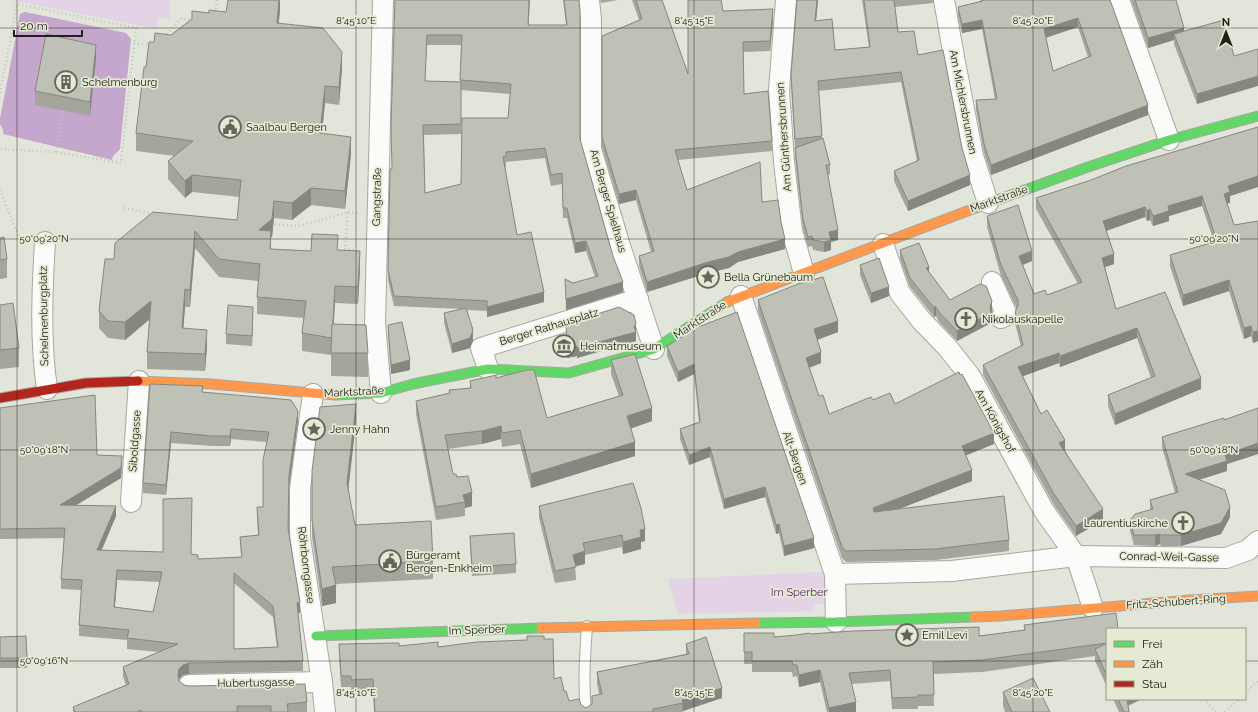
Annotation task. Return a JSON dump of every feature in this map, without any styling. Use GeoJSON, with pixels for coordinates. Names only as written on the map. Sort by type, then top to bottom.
{"type":"FeatureCollection","features":[{"type":"Feature","properties":{"kind":"street","name":"Gangstraße"},"geometry":{"type":"LineString","coordinates":[[381,393],[375,323],[382,0]]}},
{"type":"Feature","properties":{"kind":"street","name":"Am Berger Spielhaus"},"geometry":{"type":"LineString","coordinates":[[589,0],[591,19],[591,149],[620,246],[654,349]]}},
{"type":"Feature","properties":{"kind":"street","name":"Am Günthersbrunnen"},"geometry":{"type":"LineString","coordinates":[[786,0],[780,90],[782,138],[792,231],[804,273]]}},
{"type":"Feature","properties":{"kind":"street","name":"Am Michlersbrunnen"},"geometry":{"type":"LineString","coordinates":[[944,0],[973,156],[988,203]]}},
{"type":"Feature","properties":{"kind":"street"},"geometry":{"type":"LineString","coordinates":[[1119,0],[1169,140]]}},
{"type":"Feature","properties":{"kind":"street","name":"Marktstraße"},"geometry":{"type":"LineString","coordinates":[[0,398],[86,383],[140,381],[211,384],[313,394],[345,395],[381,393],[413,384],[488,369],[569,373],[654,349],[725,303],[741,296],[883,244],[988,203],[1169,140],[1258,116]]}},
{"type":"Feature","properties":{"kind":"street","name":"Schelmenburgplatz"},"geometry":{"type":"LineString","coordinates":[[45,242],[42,283],[44,364],[47,389]]}},
{"type":"Feature","properties":{"kind":"street","name":"Am Königshof"},"geometry":{"type":"LineString","coordinates":[[883,244],[900,293],[921,320],[947,347],[970,376],[1044,511],[1076,556],[1093,608]]}},
{"type":"Feature","properties":{"kind":"street"},"geometry":{"type":"LineString","coordinates":[[992,282],[1007,315],[1001,318]]}},
{"type":"Feature","properties":{"kind":"street","name":"Alt-Bergen"},"geometry":{"type":"LineString","coordinates":[[741,296],[835,574],[836,622]]}},
{"type":"Feature","properties":{"kind":"street","name":"Berger Rathausplatz"},"geometry":{"type":"LineString","coordinates":[[488,369],[481,348],[638,299]]}},
{"type":"Feature","properties":{"kind":"street","name":"Siboldgasse"},"geometry":{"type":"LineString","coordinates":[[131,502],[140,381]]}},
{"type":"Feature","properties":{"kind":"street","name":"Röhrborngasse"},"geometry":{"type":"LineString","coordinates":[[313,394],[300,488],[300,538],[316,636],[325,712]]}},
{"type":"Feature","properties":{"kind":"street","name":"Conrad-Weil-Gasse"},"geometry":{"type":"LineString","coordinates":[[1076,556],[1226,558],[1248,550],[1258,541]]}},
{"type":"Feature","properties":{"kind":"street"},"geometry":{"type":"LineString","coordinates":[[835,574],[952,571],[1076,556]]}},
{"type":"Feature","properties":{"kind":"street","name":"Fritz-Schubert-Ring"},"geometry":{"type":"LineString","coordinates":[[1093,608],[1258,596]]}},
{"type":"Feature","properties":{"kind":"street","name":"Im Sperber"},"geometry":{"type":"LineString","coordinates":[[316,636],[587,626],[836,622],[1001,616],[1093,608]]}},
{"type":"Feature","properties":{"kind":"street","name":"Hubertusgasse"},"geometry":{"type":"LineString","coordinates":[[189,685],[322,682]]}},
{"type":"Feature","properties":{"kind":"lane"},"geometry":{"type":"LineString","coordinates":[[586,712],[585,668],[587,626]]}},
{"type":"Feature","properties":{"kind":"path"},"geometry":{"type":"LineString","coordinates":[[215,14],[216,0]]}},
{"type":"Feature","properties":{"kind":"path"},"geometry":{"type":"LineString","coordinates":[[0,93],[17,4],[136,28],[121,163],[56,152],[0,148]]}},
{"type":"Feature","properties":{"kind":"path"},"geometry":{"type":"LineString","coordinates":[[161,40],[181,19],[194,20]]}},
{"type":"Feature","properties":{"kind":"path"},"geometry":{"type":"LineString","coordinates":[[134,43],[156,46]]}},
{"type":"Feature","properties":{"kind":"path"},"geometry":{"type":"LineString","coordinates":[[56,152],[63,111]]}},
{"type":"Feature","properties":{"kind":"path"},"geometry":{"type":"LineString","coordinates":[[0,190],[19,237]]}},
{"type":"Feature","properties":{"kind":"path"},"geometry":{"type":"LineString","coordinates":[[124,208],[158,214]]}},
{"type":"Feature","properties":{"kind":"path"},"geometry":{"type":"LineString","coordinates":[[268,224],[299,226],[348,212],[345,249],[376,251]]}},
{"type":"Feature","properties":{"kind":"path"},"geometry":{"type":"LineString","coordinates":[[1246,692],[1258,681]]}},
{"type":"Feature","properties":{"kind":"path"},"geometry":{"type":"LineString","coordinates":[[1205,700],[1216,712]]}},
{"type":"Feature","properties":{"kind":"path"},"geometry":{"type":"LineString","coordinates":[[1225,712],[1238,700]]}},
{"type":"Feature","properties":{"kind":"green space"},"geometry":{"type":"Polygon","coordinates":[[[10,0],[170,0],[170,19],[159,17],[157,29],[10,0]]]}},
{"type":"Feature","properties":{"kind":"green space","name":"Im Sperber"},"geometry":{"type":"Polygon","coordinates":[[[824,572],[825,603],[814,605],[813,611],[678,614],[668,579],[824,572]]]}},
{"type":"Feature","properties":{"kind":"shaded area"},"geometry":{"type":"Polygon","coordinates":[[[25,12],[126,33],[131,39],[120,149],[113,156],[112,160],[3,134],[0,119],[20,14],[25,12]]]}},
{"type":"Feature","properties":{"kind":"building"},"geometry":{"type":"Polygon","coordinates":[[[228,0],[279,0],[277,23],[323,28],[342,52],[339,87],[325,86],[320,133],[351,137],[345,191],[311,188],[292,203],[274,201],[272,219],[259,230],[271,231],[270,249],[311,251],[312,234],[338,235],[337,250],[360,251],[358,287],[335,286],[332,338],[302,333],[306,301],[257,297],[260,264],[219,259],[195,231],[190,290],[185,289],[182,328],[207,330],[205,354],[147,352],[151,301],[125,322],[108,321],[99,311],[105,259],[114,259],[115,243],[153,212],[237,220],[241,180],[192,175],[185,181],[168,161],[193,141],[136,133],[144,67],[146,67],[149,42],[154,42],[155,33],[171,35],[192,19],[192,11],[209,13],[209,10],[226,12],[228,0]]]}},
{"type":"Feature","properties":{"kind":"building"},"geometry":{"type":"Polygon","coordinates":[[[395,0],[529,0],[528,25],[567,25],[564,0],[579,0],[580,139],[613,256],[623,282],[566,299],[565,279],[573,283],[598,276],[586,241],[575,243],[567,208],[563,208],[562,173],[551,175],[545,148],[506,152],[506,156],[503,157],[517,235],[531,232],[544,292],[487,307],[487,301],[394,296],[388,270],[390,169],[392,169],[391,125],[395,0]],[[427,35],[425,81],[461,82],[461,124],[423,125],[425,193],[461,184],[462,118],[508,118],[511,84],[460,80],[462,35],[427,35]]]}},
{"type":"Feature","properties":{"kind":"building"},"geometry":{"type":"Polygon","coordinates":[[[636,0],[662,0],[688,74],[688,0],[721,0],[723,11],[773,9],[770,41],[743,42],[744,94],[768,91],[772,141],[675,150],[687,190],[760,162],[762,202],[778,200],[785,239],[738,252],[729,257],[708,262],[647,282],[639,256],[654,251],[636,190],[619,194],[602,137],[602,36],[642,19],[636,0]]]}},
{"type":"Feature","properties":{"kind":"building"},"geometry":{"type":"Polygon","coordinates":[[[797,0],[817,0],[815,21],[832,19],[835,50],[870,47],[864,0],[894,0],[898,32],[914,31],[918,55],[943,50],[962,148],[970,175],[908,201],[894,171],[919,160],[901,72],[818,81],[822,136],[795,139],[791,74],[797,0]]]}},
{"type":"Feature","properties":{"kind":"building"},"geometry":{"type":"Polygon","coordinates":[[[1110,0],[1148,105],[991,165],[984,144],[976,100],[997,99],[982,20],[962,24],[958,7],[983,1],[1110,0]],[[1078,18],[1044,29],[1053,71],[1091,56],[1078,18]]]}},
{"type":"Feature","properties":{"kind":"building"},"geometry":{"type":"Polygon","coordinates":[[[1135,0],[1176,0],[1184,28],[1148,38],[1135,0]]]}},
{"type":"Feature","properties":{"kind":"building"},"geometry":{"type":"Polygon","coordinates":[[[1224,20],[1234,56],[1258,49],[1258,76],[1197,94],[1174,34],[1224,20]]]}},
{"type":"Feature","properties":{"kind":"building","name":"Schelmenburg"},"geometry":{"type":"Polygon","coordinates":[[[46,34],[96,45],[90,102],[35,91],[46,34]]]}},
{"type":"Feature","properties":{"kind":"building"},"geometry":{"type":"Polygon","coordinates":[[[1258,127],[1258,176],[1228,186],[1230,192],[1224,194],[1234,225],[1258,221],[1258,331],[1253,332],[1251,326],[1244,328],[1229,280],[1183,295],[1170,255],[1217,241],[1202,196],[1168,206],[1169,211],[1153,216],[1150,209],[1147,211],[1145,207],[1103,221],[1114,254],[1102,258],[1116,309],[1165,292],[1201,378],[1115,414],[1108,395],[1155,376],[1137,328],[1060,356],[1059,353],[1018,367],[1041,414],[1047,410],[1065,440],[1059,443],[1103,509],[1076,526],[1054,494],[983,365],[1023,345],[1015,312],[1018,306],[1018,300],[1001,265],[987,216],[1018,205],[1032,251],[1019,256],[1034,294],[1045,290],[1047,295],[1082,282],[1036,198],[1091,180],[1126,166],[1258,127]]]}},
{"type":"Feature","properties":{"kind":"building"},"geometry":{"type":"Polygon","coordinates":[[[823,138],[830,165],[826,165],[838,230],[829,232],[831,240],[824,242],[813,240],[812,236],[808,237],[803,219],[795,148],[823,138]]]}},
{"type":"Feature","properties":{"kind":"building"},"geometry":{"type":"Polygon","coordinates":[[[4,237],[7,259],[0,260],[0,238],[4,237]]]}},
{"type":"Feature","properties":{"kind":"building"},"geometry":{"type":"Polygon","coordinates":[[[919,243],[929,267],[926,268],[950,300],[980,284],[986,286],[992,301],[990,307],[991,313],[957,331],[936,307],[930,303],[910,278],[900,250],[919,243]]]}},
{"type":"Feature","properties":{"kind":"building"},"geometry":{"type":"Polygon","coordinates":[[[879,258],[889,287],[871,293],[860,265],[879,258]]]}},
{"type":"Feature","properties":{"kind":"building"},"geometry":{"type":"Polygon","coordinates":[[[823,277],[838,321],[814,329],[821,352],[806,358],[819,396],[823,395],[829,414],[871,397],[873,400],[890,393],[895,404],[959,372],[960,375],[962,374],[994,433],[962,446],[972,470],[873,508],[874,512],[1004,496],[1009,540],[936,549],[846,551],[842,547],[758,300],[798,284],[823,277]]]}},
{"type":"Feature","properties":{"kind":"building"},"geometry":{"type":"Polygon","coordinates":[[[13,303],[19,348],[0,350],[0,305],[13,303]]]}},
{"type":"Feature","properties":{"kind":"building"},"geometry":{"type":"Polygon","coordinates":[[[228,305],[253,307],[252,336],[226,334],[228,305]]]}},
{"type":"Feature","properties":{"kind":"building"},"geometry":{"type":"Polygon","coordinates":[[[619,307],[634,315],[636,323],[634,327],[636,332],[577,348],[577,346],[567,348],[566,324],[619,307]]]}},
{"type":"Feature","properties":{"kind":"building"},"geometry":{"type":"Polygon","coordinates":[[[466,308],[473,330],[470,338],[452,344],[444,313],[466,308]]]}},
{"type":"Feature","properties":{"kind":"building"},"geometry":{"type":"Polygon","coordinates":[[[737,312],[814,538],[784,546],[779,524],[776,525],[765,487],[724,499],[710,447],[689,455],[680,429],[700,422],[694,364],[678,372],[667,346],[696,328],[737,312]]]}},
{"type":"Feature","properties":{"kind":"building"},"geometry":{"type":"Polygon","coordinates":[[[402,322],[410,360],[391,365],[388,325],[402,322]]]}},
{"type":"Feature","properties":{"kind":"building"},"geometry":{"type":"Polygon","coordinates":[[[332,324],[366,325],[368,353],[331,353],[332,324]]]}},
{"type":"Feature","properties":{"kind":"building"},"geometry":{"type":"Polygon","coordinates":[[[635,354],[652,408],[627,416],[635,442],[531,474],[520,430],[502,433],[501,426],[482,431],[445,435],[453,474],[456,474],[457,477],[468,476],[472,492],[463,495],[465,502],[436,507],[416,401],[450,393],[449,390],[471,388],[470,381],[496,375],[496,378],[527,370],[534,370],[547,418],[623,395],[611,360],[635,354]]]}},
{"type":"Feature","properties":{"kind":"building"},"geometry":{"type":"Polygon","coordinates":[[[150,384],[203,386],[202,392],[291,400],[298,411],[289,476],[288,528],[300,602],[297,603],[303,661],[189,663],[183,665],[179,669],[178,675],[179,681],[184,685],[189,686],[305,684],[307,702],[287,704],[288,712],[271,712],[271,706],[237,706],[237,712],[142,712],[141,710],[137,712],[75,712],[73,707],[129,684],[123,667],[178,644],[127,638],[129,630],[79,625],[82,580],[61,579],[65,528],[0,529],[0,408],[95,395],[97,455],[122,456],[121,468],[60,505],[116,506],[97,550],[163,552],[163,499],[192,498],[191,554],[198,555],[198,559],[242,557],[240,537],[259,535],[257,507],[263,507],[263,460],[269,432],[231,429],[230,436],[212,436],[171,432],[166,485],[143,483],[150,384]],[[117,570],[114,607],[153,612],[162,572],[117,570]],[[234,573],[234,649],[278,647],[273,606],[234,573]]]}},
{"type":"Feature","properties":{"kind":"building"},"geometry":{"type":"Polygon","coordinates":[[[356,404],[347,483],[355,525],[431,521],[433,561],[332,567],[336,585],[322,589],[312,520],[312,471],[320,407],[356,404]]]}},
{"type":"Feature","properties":{"kind":"building"},"geometry":{"type":"Polygon","coordinates":[[[1258,408],[1258,443],[1225,455],[1227,461],[1185,474],[1225,490],[1230,507],[1221,523],[1181,535],[1134,535],[1130,520],[1135,514],[1153,509],[1150,500],[1178,492],[1162,437],[1224,418],[1224,420],[1258,408]]]}},
{"type":"Feature","properties":{"kind":"building"},"geometry":{"type":"Polygon","coordinates":[[[633,483],[641,508],[645,529],[640,530],[641,537],[623,542],[622,535],[583,543],[585,551],[573,555],[576,567],[555,571],[539,506],[633,483]]]}},
{"type":"Feature","properties":{"kind":"building"},"geometry":{"type":"Polygon","coordinates":[[[514,533],[516,564],[472,567],[470,536],[514,533]]]}},
{"type":"Feature","properties":{"kind":"building"},"geometry":{"type":"Polygon","coordinates":[[[1116,613],[1118,628],[1106,628],[1106,643],[982,660],[933,662],[934,695],[892,698],[890,670],[849,673],[856,702],[829,708],[820,670],[799,675],[797,665],[793,665],[792,661],[752,661],[752,652],[744,652],[744,633],[774,633],[774,637],[809,633],[979,627],[979,636],[1025,630],[1024,625],[1116,613]]]}},
{"type":"Feature","properties":{"kind":"building"},"geometry":{"type":"Polygon","coordinates":[[[26,636],[27,658],[0,658],[0,637],[26,636]]]}},
{"type":"Feature","properties":{"kind":"building"},"geometry":{"type":"Polygon","coordinates":[[[527,636],[544,636],[544,639],[553,639],[554,679],[561,677],[564,691],[566,691],[569,701],[579,699],[581,705],[586,708],[592,704],[592,696],[602,694],[597,672],[689,654],[686,644],[706,637],[722,688],[682,700],[683,703],[653,709],[653,712],[375,712],[373,679],[351,680],[351,676],[341,676],[339,644],[399,643],[399,646],[438,642],[438,647],[477,642],[527,640],[527,636]]]}},
{"type":"Feature","properties":{"kind":"building"},"geometry":{"type":"Polygon","coordinates":[[[1106,644],[1106,674],[1095,649],[1106,644]]]}},
{"type":"Feature","properties":{"kind":"building"},"geometry":{"type":"Polygon","coordinates":[[[1033,678],[1050,712],[1012,712],[1003,692],[1033,678]]]}},
{"type":"Feature","properties":{"kind":"building"},"geometry":{"type":"Polygon","coordinates":[[[1118,700],[1127,700],[1129,712],[1124,712],[1118,700]]]}},
{"type":"Feature","properties":{"kind":"traffic: fast"},"geometry":{"type":"LineString","coordinates":[[978,207],[1088,167],[1169,140],[1258,116]]}},
{"type":"Feature","properties":{"kind":"traffic: fast"},"geometry":{"type":"LineString","coordinates":[[335,395],[381,393],[413,384],[488,369],[569,373],[654,349],[727,302]]}},
{"type":"Feature","properties":{"kind":"traffic: fast"},"geometry":{"type":"LineString","coordinates":[[756,623],[836,622],[974,617]]}},
{"type":"Feature","properties":{"kind":"traffic: fast"},"geometry":{"type":"LineString","coordinates":[[316,636],[541,628]]}},
{"type":"Feature","properties":{"kind":"traffic: slow"},"geometry":{"type":"LineString","coordinates":[[727,302],[978,207]]}},
{"type":"Feature","properties":{"kind":"traffic: slow"},"geometry":{"type":"LineString","coordinates":[[138,381],[211,384],[335,395]]}},
{"type":"Feature","properties":{"kind":"traffic: slow"},"geometry":{"type":"LineString","coordinates":[[974,617],[1258,596]]}},
{"type":"Feature","properties":{"kind":"traffic: slow"},"geometry":{"type":"LineString","coordinates":[[541,628],[756,623]]}},
{"type":"Feature","properties":{"kind":"traffic: jam"},"geometry":{"type":"LineString","coordinates":[[0,398],[86,383],[138,381]]}},
{"type":"Feature","properties":{"kind":"place","name":"Schelmenburg"},"geometry":{"type":"Point","coordinates":[66,82]}},
{"type":"Feature","properties":{"kind":"place","name":"Saalbau Bergen"},"geometry":{"type":"Point","coordinates":[230,127]}},
{"type":"Feature","properties":{"kind":"place","name":"Bella Grünebaum"},"geometry":{"type":"Point","coordinates":[708,277]}},
{"type":"Feature","properties":{"kind":"place","name":"Nikolauskapelle"},"geometry":{"type":"Point","coordinates":[966,319]}},
{"type":"Feature","properties":{"kind":"place","name":"Heimatmuseum"},"geometry":{"type":"Point","coordinates":[564,346]}},
{"type":"Feature","properties":{"kind":"place","name":"Jenny Hahn"},"geometry":{"type":"Point","coordinates":[314,429]}},
{"type":"Feature","properties":{"kind":"place","name":"Laurentiuskirche"},"geometry":{"type":"Point","coordinates":[1183,523]}},
{"type":"Feature","properties":{"kind":"place","name":"Bürgeramt Bergen-Enkheim"},"geometry":{"type":"Point","coordinates":[390,561]}},
{"type":"Feature","properties":{"kind":"place","name":"Emil Levi"},"geometry":{"type":"Point","coordinates":[907,635]}}]}
